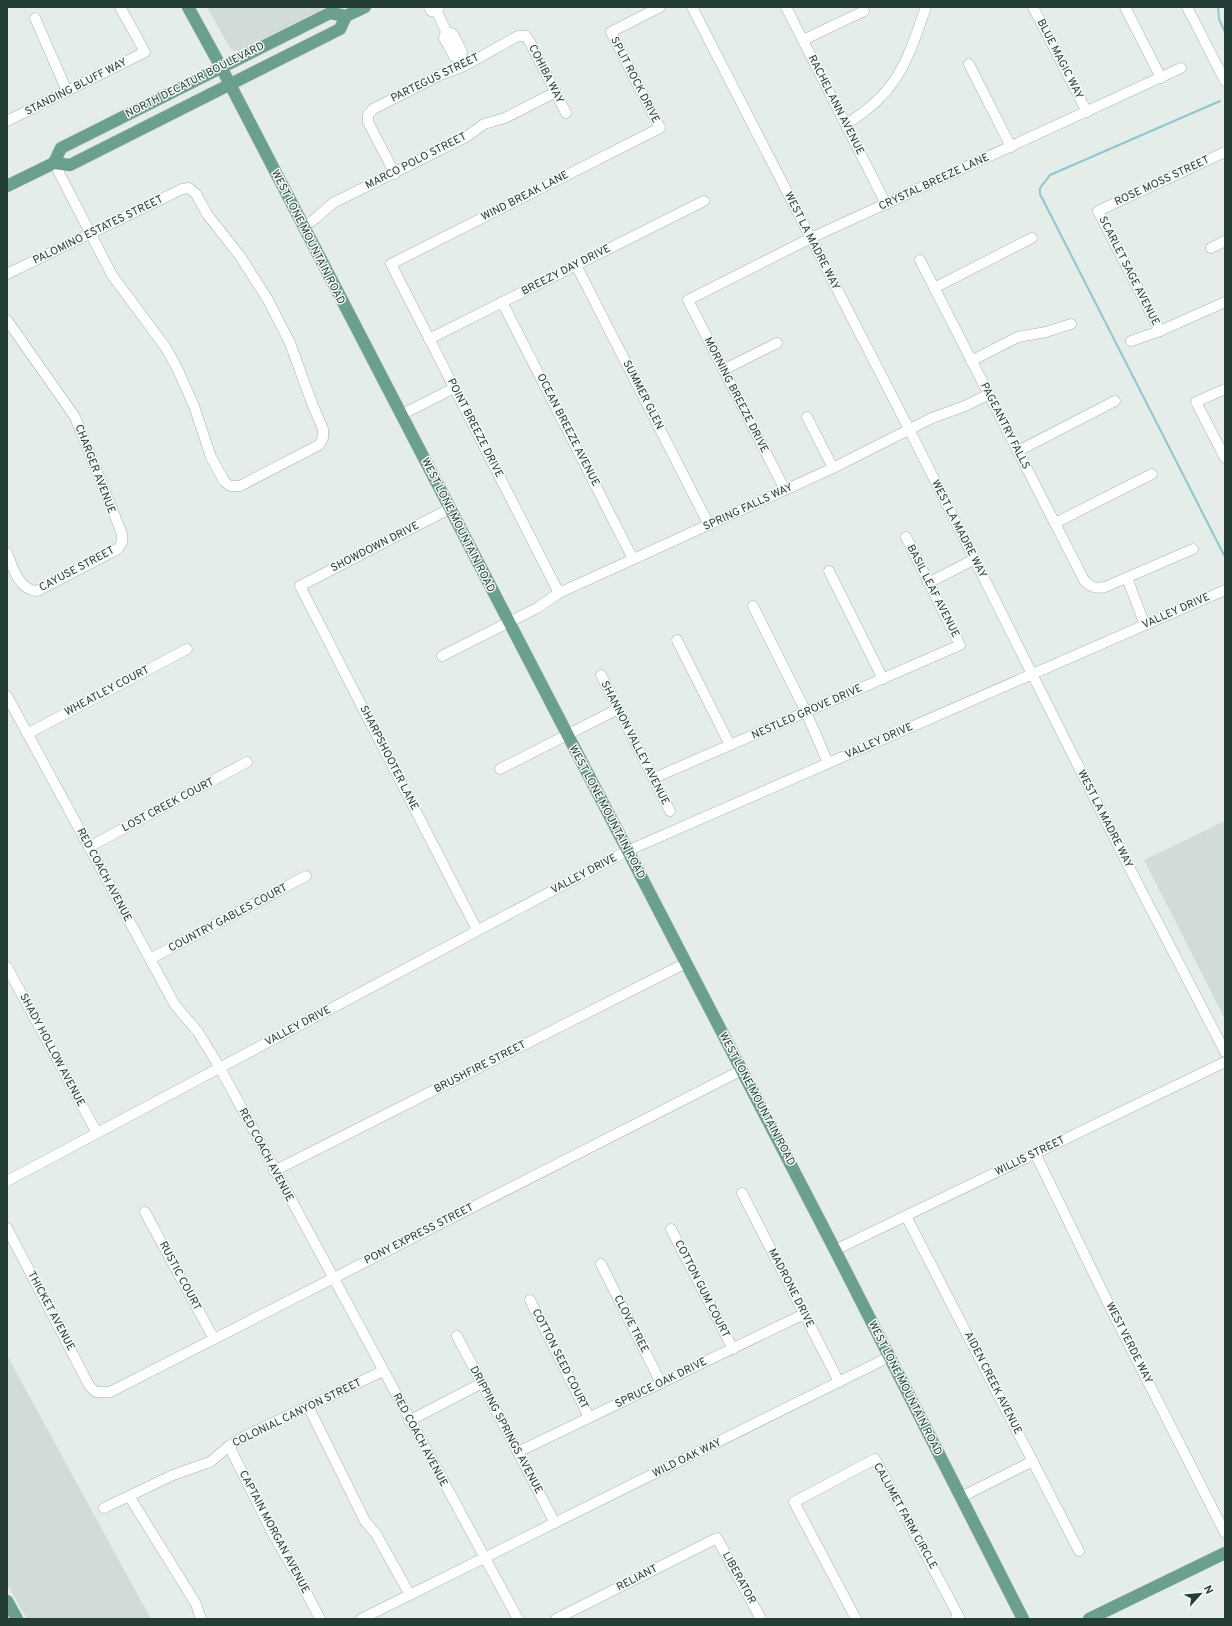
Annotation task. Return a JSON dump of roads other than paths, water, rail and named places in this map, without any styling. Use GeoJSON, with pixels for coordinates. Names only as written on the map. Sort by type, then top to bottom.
{"type":"FeatureCollection","features":[{"type":"Feature","properties":{"kind":"main road","name":"WEST LONE MOUNTAIN ROAD"},"geometry":{"type":"LineString","coordinates":[[188,7],[221,67],[449,509],[742,1070],[1023,1619]]}},
{"type":"Feature","properties":{"kind":"main road","name":"NORTH DECATUR BOULEVARD"},"geometry":{"type":"LineString","coordinates":[[54,163],[61,148],[221,67],[330,13],[346,16],[365,7]]}},
{"type":"Feature","properties":{"kind":"main road","name":"NORTH DECATUR BOULEVARD"},"geometry":{"type":"LineString","coordinates":[[7,186],[54,163],[70,165],[340,30],[346,16]]}},
{"type":"Feature","properties":{"kind":"main road"},"geometry":{"type":"LineString","coordinates":[[1089,1619],[1225,1553]]}},
{"type":"Feature","properties":{"kind":"main road"},"geometry":{"type":"LineString","coordinates":[[7,1601],[17,1619]]}},
{"type":"Feature","properties":{"kind":"street","name":"STANDING BLUFF WAY"},"geometry":{"type":"LineString","coordinates":[[7,121],[145,52],[120,7]]}},
{"type":"Feature","properties":{"kind":"street","name":"SPLIT ROCK DRIVE"},"geometry":{"type":"LineString","coordinates":[[660,7],[610,32],[660,128]]}},
{"type":"Feature","properties":{"kind":"street","name":"WEST LA MADRE WAY"},"geometry":{"type":"LineString","coordinates":[[692,7],[909,429],[1127,863],[1225,1052]]}},
{"type":"Feature","properties":{"kind":"street","name":"RACHEL ANN AVENUE"},"geometry":{"type":"LineString","coordinates":[[786,7],[886,204]]}},
{"type":"Feature","properties":{"kind":"street"},"geometry":{"type":"LineString","coordinates":[[846,124],[863,114],[877,102],[893,83],[909,54],[926,7]]}},
{"type":"Feature","properties":{"kind":"street","name":"BLUE MAGIC WAY"},"geometry":{"type":"LineString","coordinates":[[1033,7],[1086,112]]}},
{"type":"Feature","properties":{"kind":"street"},"geometry":{"type":"LineString","coordinates":[[1125,7],[1161,78]]}},
{"type":"Feature","properties":{"kind":"street"},"geometry":{"type":"LineString","coordinates":[[1187,7],[1225,81]]}},
{"type":"Feature","properties":{"kind":"street"},"geometry":{"type":"LineString","coordinates":[[435,9],[446,31],[453,34],[462,52],[462,63]]}},
{"type":"Feature","properties":{"kind":"street"},"geometry":{"type":"LineString","coordinates":[[803,40],[864,11]]}},
{"type":"Feature","properties":{"kind":"street"},"geometry":{"type":"LineString","coordinates":[[35,18],[67,91]]}},
{"type":"Feature","properties":{"kind":"street","name":"PARTEGUS STREET"},"geometry":{"type":"LineString","coordinates":[[395,174],[368,122],[368,115],[373,109],[518,36],[526,36]]}},
{"type":"Feature","properties":{"kind":"street","name":"COHIBA WAY"},"geometry":{"type":"LineString","coordinates":[[526,36],[566,113]]}},
{"type":"Feature","properties":{"kind":"street"},"geometry":{"type":"LineString","coordinates":[[969,64],[1011,147]]}},
{"type":"Feature","properties":{"kind":"street","name":"CRYSTAL BREEZE LANE"},"geometry":{"type":"LineString","coordinates":[[688,300],[811,238],[1181,68]]}},
{"type":"Feature","properties":{"kind":"street","name":"MARCO POLO STREET"},"geometry":{"type":"LineString","coordinates":[[303,227],[333,203],[395,174],[466,137],[484,124],[504,118],[556,92]]}},
{"type":"Feature","properties":{"kind":"street","name":"WIND BREAK LANE"},"geometry":{"type":"LineString","coordinates":[[391,264],[660,128]]}},
{"type":"Feature","properties":{"kind":"street","name":"ROSE MOSS STREET"},"geometry":{"type":"LineString","coordinates":[[1098,211],[1225,152]]}},
{"type":"Feature","properties":{"kind":"street"},"geometry":{"type":"LineString","coordinates":[[54,163],[89,234]]}},
{"type":"Feature","properties":{"kind":"street","name":"PALOMINO ESTATES STREET"},"geometry":{"type":"LineString","coordinates":[[7,274],[89,234],[182,189],[189,188],[196,194],[207,214],[240,256],[268,300],[290,343],[323,429],[323,438],[319,445],[240,486],[230,486],[224,481],[211,457],[194,406],[166,348],[112,274],[89,234]]}},
{"type":"Feature","properties":{"kind":"street","name":"BREEZY DAY DRIVE"},"geometry":{"type":"LineString","coordinates":[[429,339],[704,201]]}},
{"type":"Feature","properties":{"kind":"street","name":"SCARLET SAGE AVENUE"},"geometry":{"type":"LineString","coordinates":[[1098,211],[1160,331]]}},
{"type":"Feature","properties":{"kind":"street"},"geometry":{"type":"LineString","coordinates":[[934,288],[1032,238]]}},
{"type":"Feature","properties":{"kind":"street"},"geometry":{"type":"LineString","coordinates":[[1211,248],[1225,241]]}},
{"type":"Feature","properties":{"kind":"street","name":"PAGEANTRY FALLS"},"geometry":{"type":"LineString","coordinates":[[920,260],[1084,580],[1093,588],[1104,588],[1127,578]]}},
{"type":"Feature","properties":{"kind":"street","name":"POINT BREEZE DRIVE"},"geometry":{"type":"LineString","coordinates":[[391,264],[559,593]]}},
{"type":"Feature","properties":{"kind":"street","name":"SUMMER GLEN"},"geometry":{"type":"LineString","coordinates":[[576,265],[709,525]]}},
{"type":"Feature","properties":{"kind":"street","name":"MORNING BREEZE DRIVE"},"geometry":{"type":"LineString","coordinates":[[688,300],[785,490]]}},
{"type":"Feature","properties":{"kind":"street","name":"OCEAN BREEZE AVENUE"},"geometry":{"type":"LineString","coordinates":[[502,302],[633,559]]}},
{"type":"Feature","properties":{"kind":"street"},"geometry":{"type":"LineString","coordinates":[[1131,341],[1160,331],[1225,302]]}},
{"type":"Feature","properties":{"kind":"street","name":"CHARGER AVENUE"},"geometry":{"type":"LineString","coordinates":[[7,320],[75,417],[122,534],[122,542]]}},
{"type":"Feature","properties":{"kind":"street"},"geometry":{"type":"LineString","coordinates":[[972,361],[1018,337],[1046,332],[1070,324]]}},
{"type":"Feature","properties":{"kind":"street"},"geometry":{"type":"LineString","coordinates":[[723,370],[777,343]]}},
{"type":"Feature","properties":{"kind":"street"},"geometry":{"type":"LineString","coordinates":[[401,415],[454,388]]}},
{"type":"Feature","properties":{"kind":"street"},"geometry":{"type":"LineString","coordinates":[[1225,389],[1196,402],[1225,458]]}},
{"type":"Feature","properties":{"kind":"street","name":"SPRING FALLS WAY"},"geometry":{"type":"LineString","coordinates":[[442,656],[537,608],[559,593],[833,468],[909,429],[989,394]]}},
{"type":"Feature","properties":{"kind":"street"},"geometry":{"type":"LineString","coordinates":[[1018,451],[1115,401]]}},
{"type":"Feature","properties":{"kind":"street"},"geometry":{"type":"LineString","coordinates":[[807,417],[833,468]]}},
{"type":"Feature","properties":{"kind":"street"},"geometry":{"type":"LineString","coordinates":[[1054,523],[1152,474]]}},
{"type":"Feature","properties":{"kind":"street","name":"SHOWDOWN DRIVE"},"geometry":{"type":"LineString","coordinates":[[300,586],[449,509]]}},
{"type":"Feature","properties":{"kind":"street","name":"BASIL LEAF AVENUE"},"geometry":{"type":"LineString","coordinates":[[906,537],[960,645]]}},
{"type":"Feature","properties":{"kind":"street","name":"CAYUSE STREET"},"geometry":{"type":"LineString","coordinates":[[7,553],[22,586],[30,591],[37,591],[118,548],[122,542]]}},
{"type":"Feature","properties":{"kind":"street"},"geometry":{"type":"LineString","coordinates":[[1146,625],[1127,578],[1193,549]]}},
{"type":"Feature","properties":{"kind":"street"},"geometry":{"type":"LineString","coordinates":[[928,583],[975,559]]}},
{"type":"Feature","properties":{"kind":"street"},"geometry":{"type":"LineString","coordinates":[[829,572],[884,679]]}},
{"type":"Feature","properties":{"kind":"street","name":"SHARPSHOOTER LANE"},"geometry":{"type":"LineString","coordinates":[[300,586],[477,930]]}},
{"type":"Feature","properties":{"kind":"street","name":"VALLEY DRIVE"},"geometry":{"type":"LineString","coordinates":[[7,1180],[627,851],[1225,590]]}},
{"type":"Feature","properties":{"kind":"street"},"geometry":{"type":"LineString","coordinates":[[753,606],[806,712],[828,763]]}},
{"type":"Feature","properties":{"kind":"street"},"geometry":{"type":"LineString","coordinates":[[677,640],[730,745]]}},
{"type":"Feature","properties":{"kind":"street","name":"NESTLED GROVE DRIVE"},"geometry":{"type":"LineString","coordinates":[[654,778],[960,645]]}},
{"type":"Feature","properties":{"kind":"street","name":"WHEATLEY COURT"},"geometry":{"type":"LineString","coordinates":[[27,734],[187,649]]}},
{"type":"Feature","properties":{"kind":"street","name":"SHANNON VALLEY AVENUE"},"geometry":{"type":"LineString","coordinates":[[600,674],[670,810]]}},
{"type":"Feature","properties":{"kind":"street","name":"RED COACH AVENUE"},"geometry":{"type":"LineString","coordinates":[[7,696],[175,1005],[198,1032],[220,1068],[409,1421],[518,1619]]}},
{"type":"Feature","properties":{"kind":"street"},"geometry":{"type":"LineString","coordinates":[[500,770],[618,709]]}},
{"type":"Feature","properties":{"kind":"street","name":"LOST CREEK COURT"},"geometry":{"type":"LineString","coordinates":[[88,847],[247,762]]}},
{"type":"Feature","properties":{"kind":"street","name":"COUNTRY GABLES COURT"},"geometry":{"type":"LineString","coordinates":[[150,960],[306,876]]}},
{"type":"Feature","properties":{"kind":"street","name":"BRUSHFIRE STREET"},"geometry":{"type":"LineString","coordinates":[[274,1171],[686,963]]}},
{"type":"Feature","properties":{"kind":"street","name":"SHADY HOLLOW AVENUE"},"geometry":{"type":"LineString","coordinates":[[7,967],[97,1133]]}},
{"type":"Feature","properties":{"kind":"street","name":"WILLIS STREET"},"geometry":{"type":"LineString","coordinates":[[835,1250],[1225,1062]]}},
{"type":"Feature","properties":{"kind":"street","name":"PONY EXPRESS STREET"},"geometry":{"type":"LineString","coordinates":[[96,1392],[103,1394],[110,1392],[742,1070]]}},
{"type":"Feature","properties":{"kind":"street","name":"WEST VERDE WAY"},"geometry":{"type":"LineString","coordinates":[[1035,1153],[1111,1309],[1225,1532]]}},
{"type":"Feature","properties":{"kind":"street","name":"MADRONE DRIVE"},"geometry":{"type":"LineString","coordinates":[[742,1193],[839,1382]]}},
{"type":"Feature","properties":{"kind":"street","name":"RUSTIC COURT"},"geometry":{"type":"LineString","coordinates":[[145,1212],[214,1339]]}},
{"type":"Feature","properties":{"kind":"street","name":"AIDEN CREEK AVENUE"},"geometry":{"type":"LineString","coordinates":[[906,1216],[1079,1551]]}},
{"type":"Feature","properties":{"kind":"street","name":"THICKET AVENUE"},"geometry":{"type":"LineString","coordinates":[[7,1228],[90,1387],[96,1392]]}},
{"type":"Feature","properties":{"kind":"street","name":"COTTON GUM COURT"},"geometry":{"type":"LineString","coordinates":[[671,1229],[733,1349]]}},
{"type":"Feature","properties":{"kind":"street","name":"CLOVE TREE"},"geometry":{"type":"LineString","coordinates":[[601,1264],[661,1383]]}},
{"type":"Feature","properties":{"kind":"street","name":"COTTON SEED COURT"},"geometry":{"type":"LineString","coordinates":[[530,1300],[589,1417]]}},
{"type":"Feature","properties":{"kind":"street","name":"SPRUCE OAK DRIVE"},"geometry":{"type":"LineString","coordinates":[[518,1452],[804,1314]]}},
{"type":"Feature","properties":{"kind":"street","name":"DRIPPING SPRINGS AVENUE"},"geometry":{"type":"LineString","coordinates":[[457,1336],[555,1523]]}},
{"type":"Feature","properties":{"kind":"street","name":"WILD OAK WAY"},"geometry":{"type":"LineString","coordinates":[[361,1619],[889,1357]]}},
{"type":"Feature","properties":{"kind":"street","name":"COLONIAL CANYON STREET"},"geometry":{"type":"LineString","coordinates":[[104,1508],[173,1475],[210,1462],[229,1446],[382,1371]]}},
{"type":"Feature","properties":{"kind":"street"},"geometry":{"type":"LineString","coordinates":[[409,1421],[482,1382]]}},
{"type":"Feature","properties":{"kind":"street"},"geometry":{"type":"LineString","coordinates":[[308,1406],[365,1521],[376,1534],[410,1595]]}},
{"type":"Feature","properties":{"kind":"street","name":"CAPTAIN MORGAN AVENUE"},"geometry":{"type":"LineString","coordinates":[[229,1446],[273,1534],[320,1619]]}},
{"type":"Feature","properties":{"kind":"street","name":"CALUMET FARM CIRCLE"},"geometry":{"type":"LineString","coordinates":[[856,1619],[794,1502],[876,1459],[959,1617],[955,1619]]}},
{"type":"Feature","properties":{"kind":"street"},"geometry":{"type":"LineString","coordinates":[[961,1497],[1033,1460]]}},
{"type":"Feature","properties":{"kind":"street"},"geometry":{"type":"LineString","coordinates":[[129,1496],[196,1604],[201,1619]]}},
{"type":"Feature","properties":{"kind":"street","name":"LIBERATOR"},"geometry":{"type":"LineString","coordinates":[[717,1538],[761,1619]]}},
{"type":"Feature","properties":{"kind":"street","name":"RELIANT"},"geometry":{"type":"LineString","coordinates":[[556,1619],[717,1538]]}},
{"type":"Feature","properties":{"kind":"waterway"},"geometry":{"type":"LineString","coordinates":[[1218,7],[1219,19],[1225,32]]}},
{"type":"Feature","properties":{"kind":"waterway"},"geometry":{"type":"LineString","coordinates":[[1220,101],[1050,175],[1040,188],[1040,194],[1225,557]]}}]}
